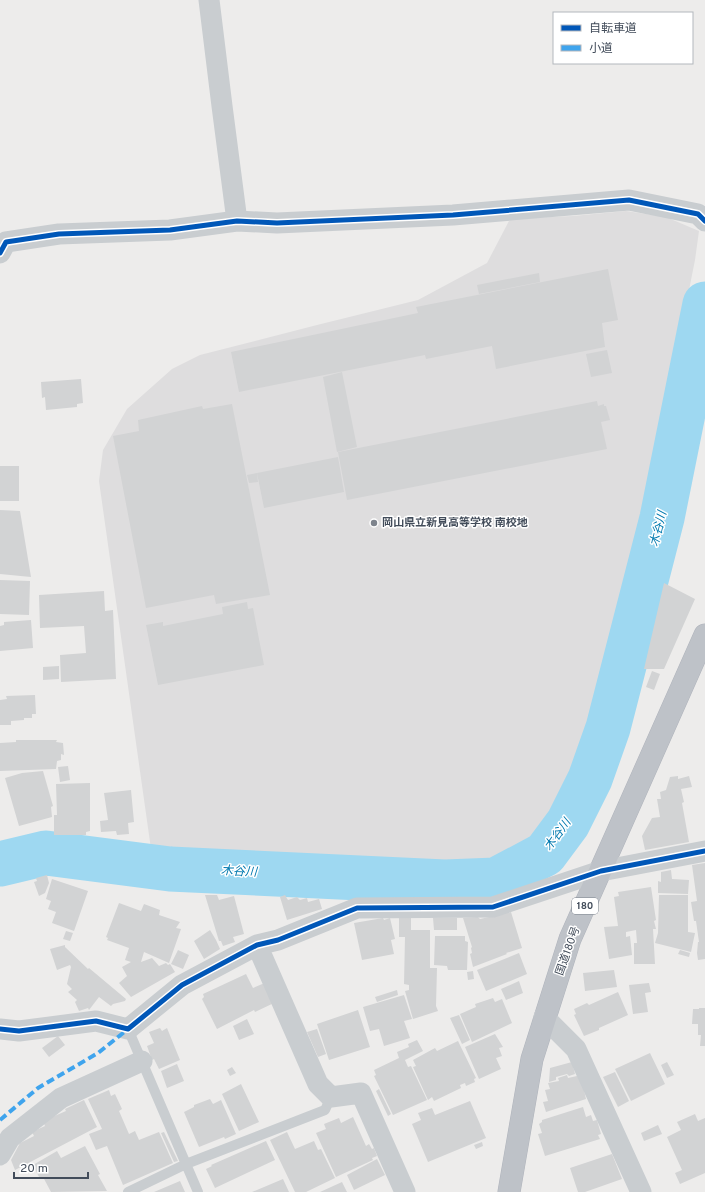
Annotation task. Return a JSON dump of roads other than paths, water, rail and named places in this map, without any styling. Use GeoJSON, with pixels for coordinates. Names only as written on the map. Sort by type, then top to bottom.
{"type":"FeatureCollection","features":[{"type":"Feature","properties":{"kind":"highway","name":"国道180号"},"geometry":{"type":"LineString","coordinates":[[508,1192],[532,1059],[544,1017],[570,939],[705,634]]}},
{"type":"Feature","properties":{"kind":"street"},"geometry":{"type":"LineString","coordinates":[[209,0],[238,221]]}},
{"type":"Feature","properties":{"kind":"street"},"geometry":{"type":"LineString","coordinates":[[0,253],[6,242],[59,234],[170,230],[238,221],[277,223],[453,215],[628,200],[698,214],[705,221]]}},
{"type":"Feature","properties":{"kind":"street"},"geometry":{"type":"LineString","coordinates":[[0,1029],[19,1031],[96,1021],[128,1029],[182,985],[257,945],[278,940],[356,908],[493,907],[601,871],[705,851]]}},
{"type":"Feature","properties":{"kind":"street"},"geometry":{"type":"LineString","coordinates":[[257,945],[318,1084],[331,1097],[361,1094],[405,1192]]}},
{"type":"Feature","properties":{"kind":"street"},"geometry":{"type":"LineString","coordinates":[[544,1017],[576,1049],[641,1192]]}},
{"type":"Feature","properties":{"kind":"street"},"geometry":{"type":"LineString","coordinates":[[0,1155],[10,1138],[61,1098],[142,1061]]}},
{"type":"Feature","properties":{"kind":"lane"},"geometry":{"type":"LineString","coordinates":[[128,1029],[198,1192]]}},
{"type":"Feature","properties":{"kind":"lane"},"geometry":{"type":"LineString","coordinates":[[128,1192],[186,1164],[325,1110],[331,1097]]}},
{"type":"Feature","properties":{"kind":"waterway","name":"木谷川"},"geometry":{"type":"LineString","coordinates":[[0,864],[46,853],[170,869],[445,882],[496,880],[545,854],[568,823],[590,779],[608,728],[662,518],[705,304]]}},
{"type":"Feature","properties":{"kind":"place","name":"岡山県立新見高等学校 南校地"},"geometry":{"type":"Point","coordinates":[374,523]}}]}
